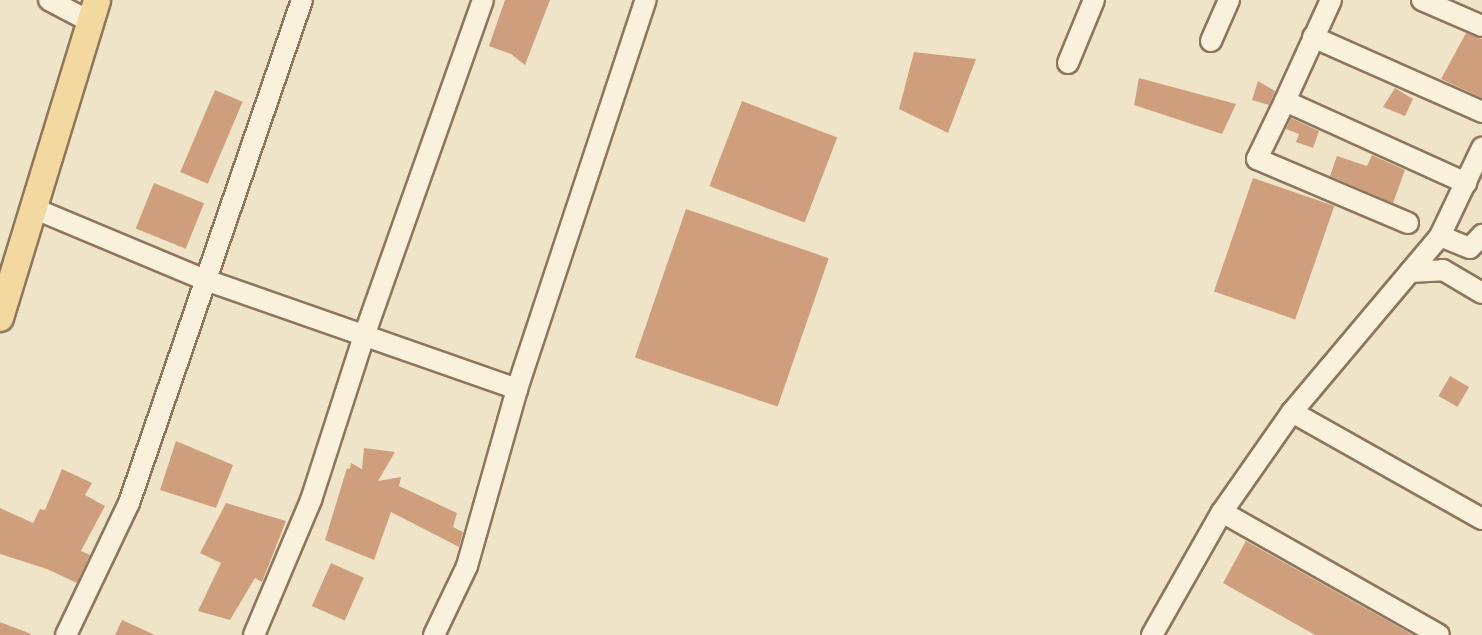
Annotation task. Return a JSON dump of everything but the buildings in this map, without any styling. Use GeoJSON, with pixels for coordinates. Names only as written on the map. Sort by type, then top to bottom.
{"type":"FeatureCollection","features":[{"type":"Feature","properties":{"kind":"main road"},"geometry":{"type":"LineString","coordinates":[[0,318],[93,11]]}},
{"type":"Feature","properties":{"kind":"street"},"geometry":{"type":"LineString","coordinates":[[49,0],[93,11]]}},
{"type":"Feature","properties":{"kind":"street"},"geometry":{"type":"LineString","coordinates":[[66,635],[129,503],[203,279],[302,0]]}},
{"type":"Feature","properties":{"kind":"street"},"geometry":{"type":"LineString","coordinates":[[254,635],[311,500],[364,336],[483,0]]}},
{"type":"Feature","properties":{"kind":"street"},"geometry":{"type":"LineString","coordinates":[[434,635],[467,566],[517,389],[646,0]]}},
{"type":"Feature","properties":{"kind":"street"},"geometry":{"type":"LineString","coordinates":[[1068,63],[1094,0]]}},
{"type":"Feature","properties":{"kind":"street"},"geometry":{"type":"LineString","coordinates":[[1211,41],[1229,0]]}},
{"type":"Feature","properties":{"kind":"street"},"geometry":{"type":"LineString","coordinates":[[1331,0],[1257,159],[1408,223]]}},
{"type":"Feature","properties":{"kind":"street"},"geometry":{"type":"LineString","coordinates":[[1422,0],[1482,26]]}},
{"type":"Feature","properties":{"kind":"street"},"geometry":{"type":"LineString","coordinates":[[1313,37],[1482,112]]}},
{"type":"Feature","properties":{"kind":"street"},"geometry":{"type":"LineString","coordinates":[[1285,101],[1466,183]]}},
{"type":"Feature","properties":{"kind":"street"},"geometry":{"type":"LineString","coordinates":[[1152,635],[1222,512],[1292,412],[1440,236],[1482,148]]}},
{"type":"Feature","properties":{"kind":"street"},"geometry":{"type":"LineString","coordinates":[[33,208],[203,279],[517,389]]}},
{"type":"Feature","properties":{"kind":"street"},"geometry":{"type":"LineString","coordinates":[[1440,236],[1476,242]]}},
{"type":"Feature","properties":{"kind":"street"},"geometry":{"type":"LineString","coordinates":[[1443,270],[1476,242]]}},
{"type":"Feature","properties":{"kind":"street"},"geometry":{"type":"LineString","coordinates":[[1410,272],[1443,270],[1482,293]]}},
{"type":"Feature","properties":{"kind":"street"},"geometry":{"type":"LineString","coordinates":[[1292,412],[1482,519]]}},
{"type":"Feature","properties":{"kind":"street"},"geometry":{"type":"LineString","coordinates":[[1222,512],[1439,635]]}}]}
